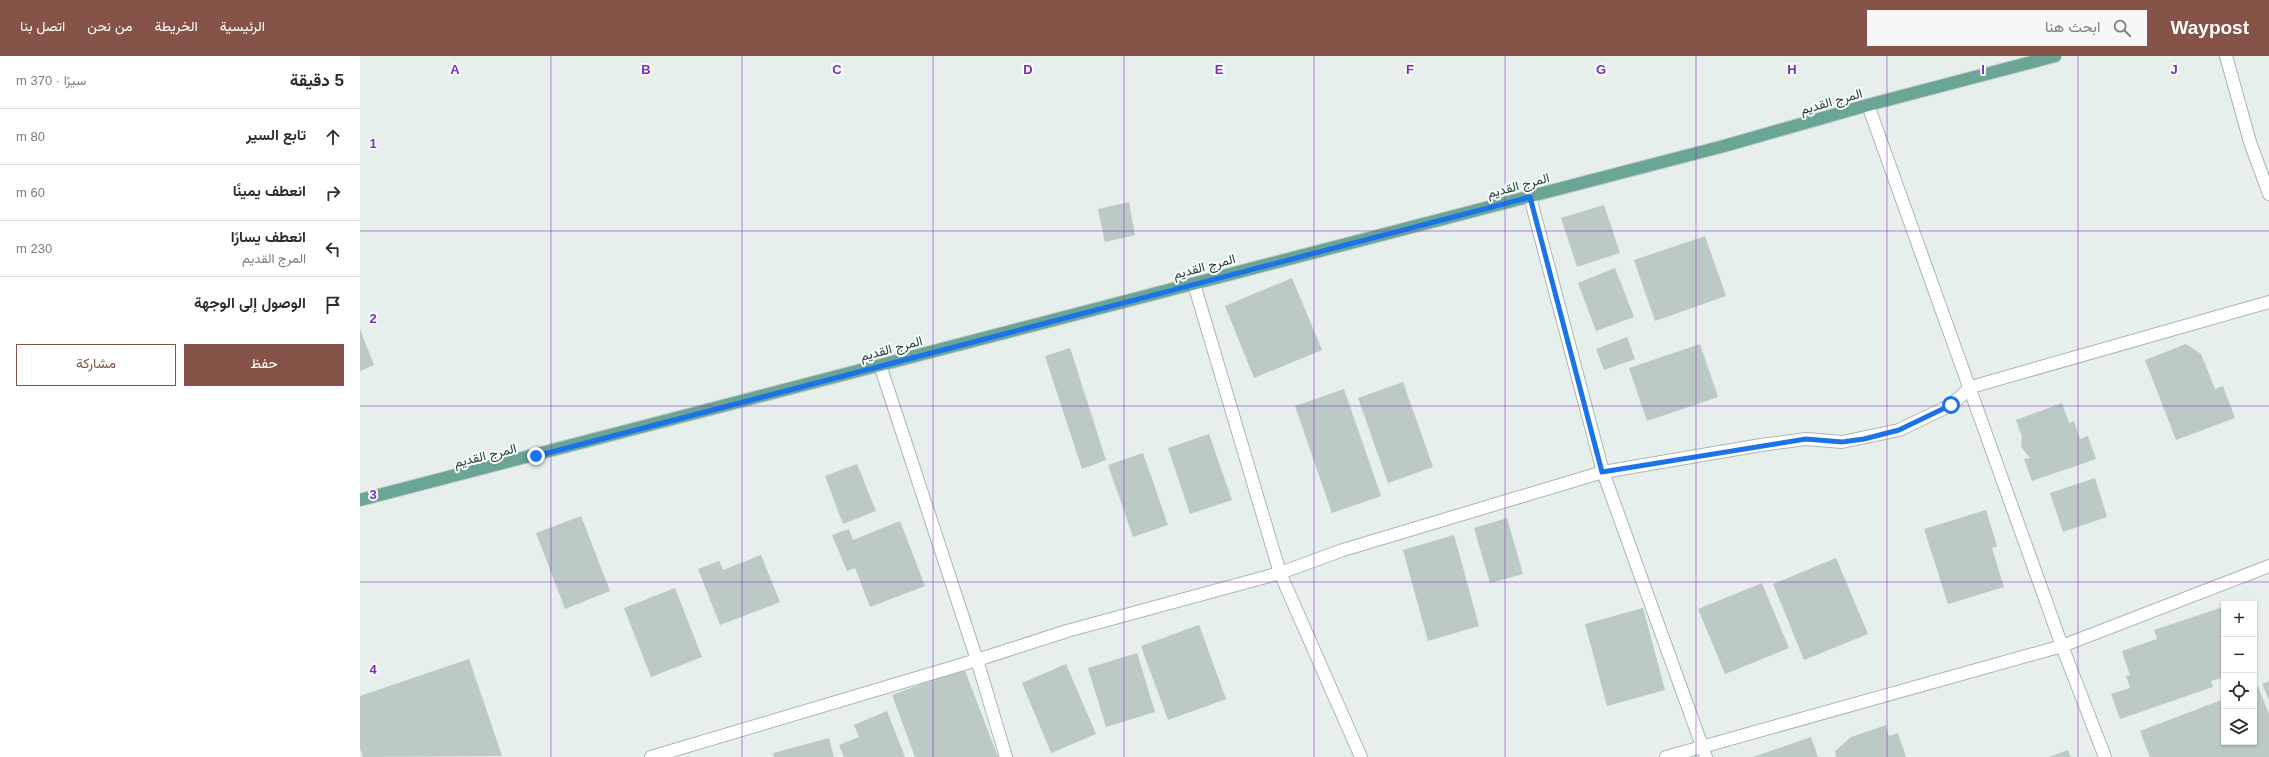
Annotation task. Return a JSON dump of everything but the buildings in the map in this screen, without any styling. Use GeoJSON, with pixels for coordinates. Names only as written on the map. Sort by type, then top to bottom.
{"type":"FeatureCollection","features":[{"type":"Feature","properties":{"kind":"main road","name":"المرج القديم"},"geometry":{"type":"LineString","coordinates":[[360,500],[1530,197],[2055,56]]}},
{"type":"Feature","properties":{"kind":"street"},"geometry":{"type":"LineString","coordinates":[[2226,56],[2250,142],[2269,194]]}},
{"type":"Feature","properties":{"kind":"street"},"geometry":{"type":"LineString","coordinates":[[1868,105],[1971,387],[2062,646],[2105,757]]}},
{"type":"Feature","properties":{"kind":"street"},"geometry":{"type":"LineString","coordinates":[[1530,197],[1602,472],[1704,752]]}},
{"type":"Feature","properties":{"kind":"street"},"geometry":{"type":"LineString","coordinates":[[1194,284],[1280,574],[1362,757]]}},
{"type":"Feature","properties":{"kind":"street"},"geometry":{"type":"LineString","coordinates":[[651,757],[977,660],[1067,631],[1280,574],[1343,550],[1602,472],[1806,439],[1842,442],[1864,439],[1899,430],[1926,419],[1951,405],[1971,387],[2269,302]]}},
{"type":"Feature","properties":{"kind":"street"},"geometry":{"type":"LineString","coordinates":[[880,365],[977,660],[1006,757]]}},
{"type":"Feature","properties":{"kind":"street"},"geometry":{"type":"LineString","coordinates":[[1666,757],[1704,752],[2062,646],[2269,566]]}},
{"type":"Feature","properties":{"kind":"route"},"geometry":{"type":"LineString","coordinates":[[536,456],[880,365],[1530,197],[1602,472],[1761,445],[1806,439],[1842,442],[1864,439],[1899,430],[1926,419],[1951,405]]}}]}
